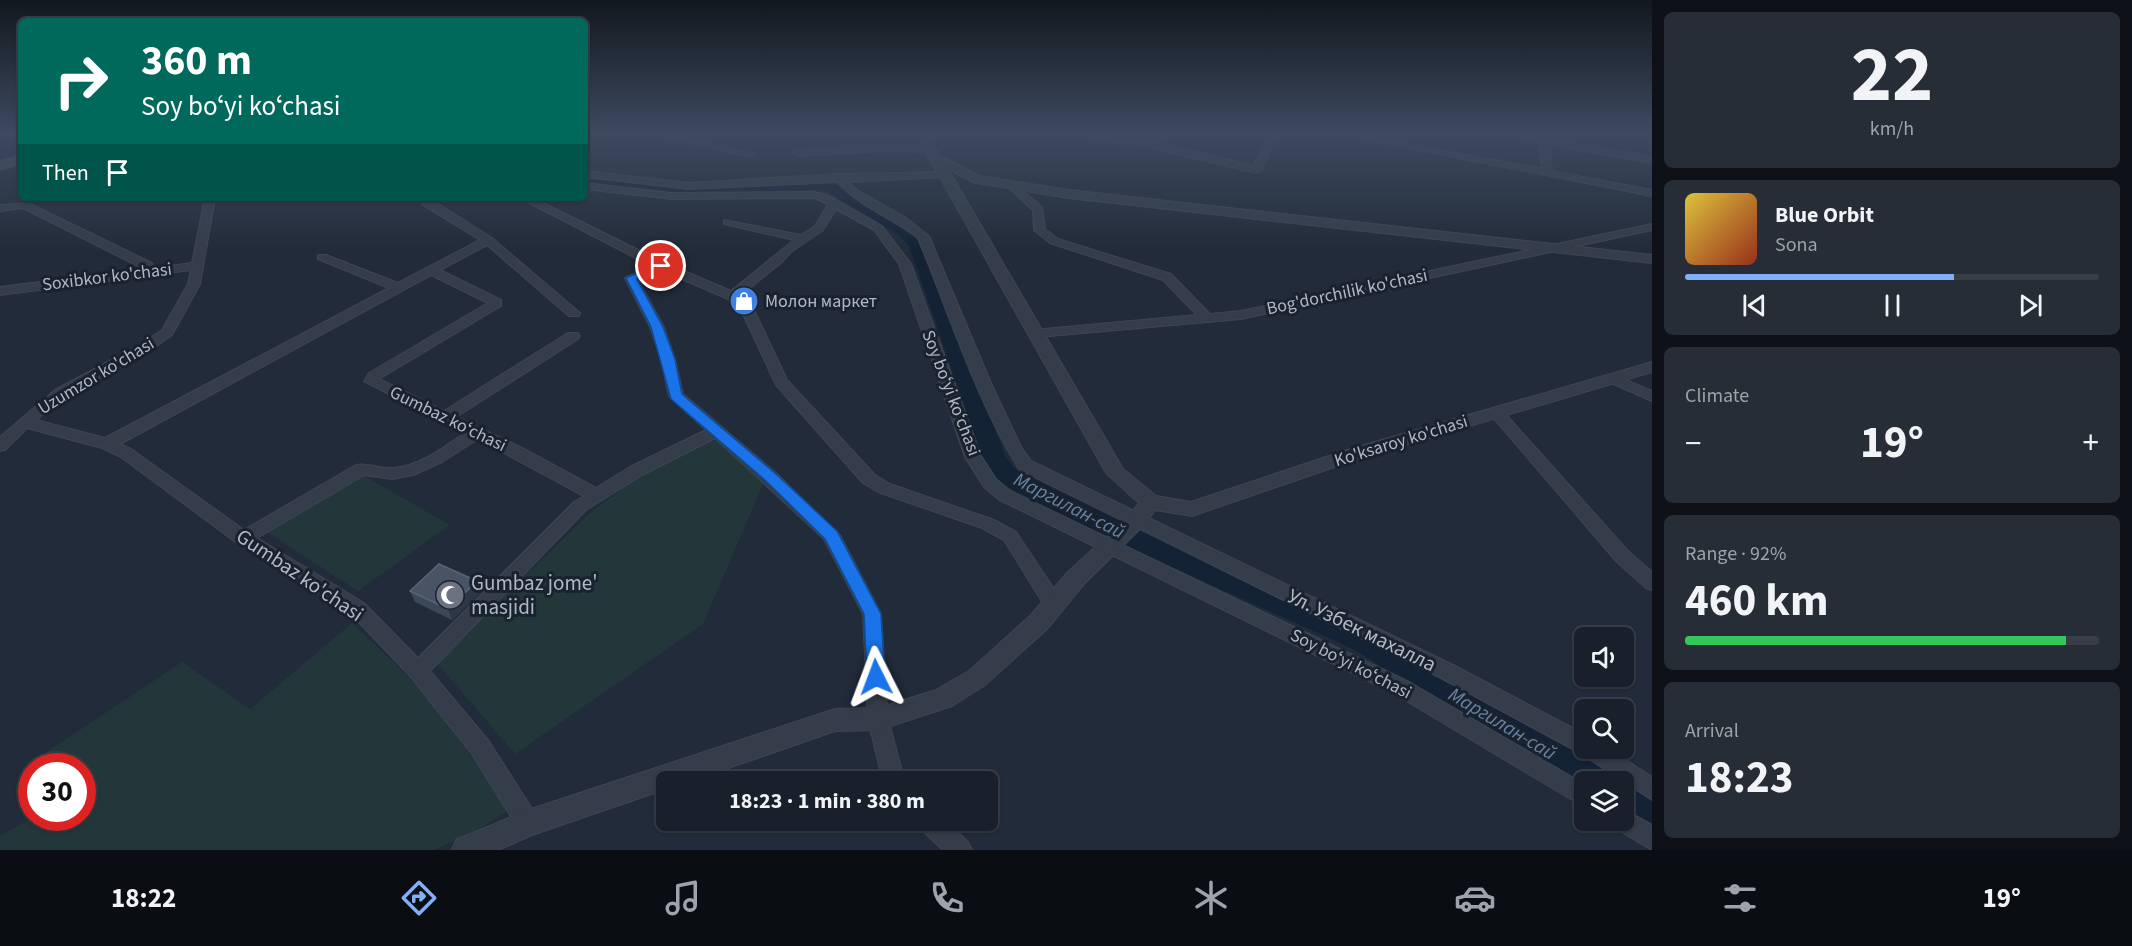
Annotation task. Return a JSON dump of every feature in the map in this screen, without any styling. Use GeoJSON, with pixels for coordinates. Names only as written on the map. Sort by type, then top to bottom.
{"type":"FeatureCollection","features":[{"type":"Feature","properties":{"kind":"street"},"geometry":{"type":"LineString","coordinates":[[967,173],[981,180]]}},
{"type":"Feature","properties":{"kind":"street"},"geometry":{"type":"LineString","coordinates":[[1549,173],[1652,193]]}},
{"type":"Feature","properties":{"kind":"street"},"geometry":{"type":"LineString","coordinates":[[588,174],[689,186],[839,177],[945,174],[1069,194],[1652,259]]}},
{"type":"Feature","properties":{"kind":"street"},"geometry":{"type":"LineString","coordinates":[[466,850],[528,823],[835,720],[878,719],[943,698],[977,678],[1039,622],[1053,603],[1137,520],[1150,502],[1116,473],[945,174]]}},
{"type":"Feature","properties":{"kind":"street","name":"Ул. Узбек махалла"},"geometry":{"type":"LineString","coordinates":[[839,177],[850,190],[902,219],[923,236],[983,381],[1014,448],[1025,465],[1448,672],[1574,741]]}},
{"type":"Feature","properties":{"kind":"street"},"geometry":{"type":"LineString","coordinates":[[1012,185],[1038,209],[1040,230],[1054,241],[1167,278],[1207,318]]}},
{"type":"Feature","properties":{"kind":"street","name":"Soy boʻyi koʻchasi"},"geometry":{"type":"LineString","coordinates":[[588,186],[672,196],[814,195],[834,203],[878,228],[905,264],[973,457],[990,483],[1004,495],[1402,688],[1574,790]]}},
{"type":"Feature","properties":{"kind":"street","name":"Uzumzor ko'chasi"},"geometry":{"type":"LineString","coordinates":[[0,446],[24,422],[60,393],[143,349],[167,332],[194,284],[195,266],[209,211],[205,201]]}},
{"type":"Feature","properties":{"kind":"street"},"geometry":{"type":"LineString","coordinates":[[426,201],[488,240],[574,313]]}},
{"type":"Feature","properties":{"kind":"street"},"geometry":{"type":"LineString","coordinates":[[531,201],[661,266],[732,296],[748,310],[781,382],[869,479],[884,488],[988,524],[1010,536],[1053,603]]}},
{"type":"Feature","properties":{"kind":"street"},"geometry":{"type":"LineString","coordinates":[[732,296],[819,228],[834,203]]}},
{"type":"Feature","properties":{"kind":"street"},"geometry":{"type":"LineString","coordinates":[[0,208],[24,205],[148,266],[153,273]]}},
{"type":"Feature","properties":{"kind":"street"},"geometry":{"type":"LineString","coordinates":[[728,222],[803,239]]}},
{"type":"Feature","properties":{"kind":"street","name":"Bog'dorchilik ko'chasi"},"geometry":{"type":"LineString","coordinates":[[1038,333],[1241,315],[1652,227]]}},
{"type":"Feature","properties":{"kind":"street"},"geometry":{"type":"LineString","coordinates":[[107,444],[488,240]]}},
{"type":"Feature","properties":{"kind":"street"},"geometry":{"type":"LineString","coordinates":[[322,257],[397,288]]}},
{"type":"Feature","properties":{"kind":"street","name":"Soxibkor ko'chasi"},"geometry":{"type":"LineString","coordinates":[[0,291],[195,266]]}},
{"type":"Feature","properties":{"kind":"street"},"geometry":{"type":"LineString","coordinates":[[661,266],[631,278],[657,327],[668,359],[676,396],[771,478],[831,535],[872,614],[878,719],[891,771]]}},
{"type":"Feature","properties":{"kind":"street","name":"Gumbaz koʻchasi"},"geometry":{"type":"LineString","coordinates":[[430,270],[497,303],[370,380],[597,496]]}},
{"type":"Feature","properties":{"kind":"street","name":"Soxibkor ko'chasi"},"geometry":{"type":"LineString","coordinates":[[0,301],[19,288]]}},
{"type":"Feature","properties":{"kind":"street"},"geometry":{"type":"LineString","coordinates":[[445,417],[573,336]]}},
{"type":"Feature","properties":{"kind":"street","name":"Ko'ksaroy ko'chasi"},"geometry":{"type":"LineString","coordinates":[[1150,502],[1191,509],[1351,455],[1652,367]]}},
{"type":"Feature","properties":{"kind":"street"},"geometry":{"type":"LineString","coordinates":[[1612,378],[1652,397]]}},
{"type":"Feature","properties":{"kind":"street"},"geometry":{"type":"LineString","coordinates":[[1496,412],[1622,556],[1652,584]]}},
{"type":"Feature","properties":{"kind":"street","name":"Gumbaz ko'chasi"},"geometry":{"type":"LineString","coordinates":[[24,422],[107,444],[126,453],[243,538],[357,608],[418,671],[480,747],[528,823]]}},
{"type":"Feature","properties":{"kind":"street"},"geometry":{"type":"LineString","coordinates":[[418,671],[580,506],[636,471],[715,432]]}},
{"type":"Feature","properties":{"kind":"street"},"geometry":{"type":"LineString","coordinates":[[243,538],[362,469],[382,476],[409,470],[476,433]]}},
{"type":"Feature","properties":{"kind":"street"},"geometry":{"type":"LineString","coordinates":[[1605,759],[1652,789]]}},
{"type":"Feature","properties":{"kind":"street","name":"Ул. Узбек махалла"},"geometry":{"type":"LineString","coordinates":[[1609,759],[1652,782]]}},
{"type":"Feature","properties":{"kind":"street"},"geometry":{"type":"LineString","coordinates":[[1634,827],[1652,838]]}},
{"type":"Feature","properties":{"kind":"street"},"geometry":{"type":"LineString","coordinates":[[940,831],[960,850]]}},
{"type":"Feature","properties":{"kind":"green space"},"geometry":{"type":"Polygon","coordinates":[[[716,436],[765,480],[703,624],[515,754],[436,662],[592,511],[641,475],[716,436]]]}},
{"type":"Feature","properties":{"kind":"green space"},"geometry":{"type":"Polygon","coordinates":[[[363,475],[450,525],[358,591],[267,532],[363,475]]]}},
{"type":"Feature","properties":{"kind":"green space"},"geometry":{"type":"Polygon","coordinates":[[[352,623],[429,696],[510,810],[470,834],[433,850],[0,850],[0,836],[18,826],[18,831],[96,831],[96,753],[45,753],[182,662],[250,709],[352,623]]]}},
{"type":"Feature","properties":{"kind":"building"},"geometry":{"type":"Polygon","coordinates":[[[439,564],[477,581],[448,609],[410,591],[439,564]]]}},
{"type":"Feature","properties":{"kind":"waterway","name":"Маргилан-сай"},"geometry":{"type":"LineString","coordinates":[[588,180],[676,191],[817,183],[828,185],[905,231],[917,245],[995,460],[1008,477],[1121,533],[1365,642],[1579,771]]}},
{"type":"Feature","properties":{"kind":"waterway","name":"Маргилан-сай"},"geometry":{"type":"LineString","coordinates":[[1634,804],[1652,816]]}},
{"type":"Feature","properties":{"kind":"place","name":"Молон маркет"},"geometry":{"type":"Point","coordinates":[744,301]}},
{"type":"Feature","properties":{"kind":"place","name":"Gumbaz jome' masjidi"},"geometry":{"type":"Point","coordinates":[450,595]}},
{"type":"Feature","properties":{"kind":"route"},"geometry":{"type":"LineString","coordinates":[[661,266],[631,278],[657,327],[668,359],[676,396],[771,478],[831,535],[872,614],[876,677]]}}]}
